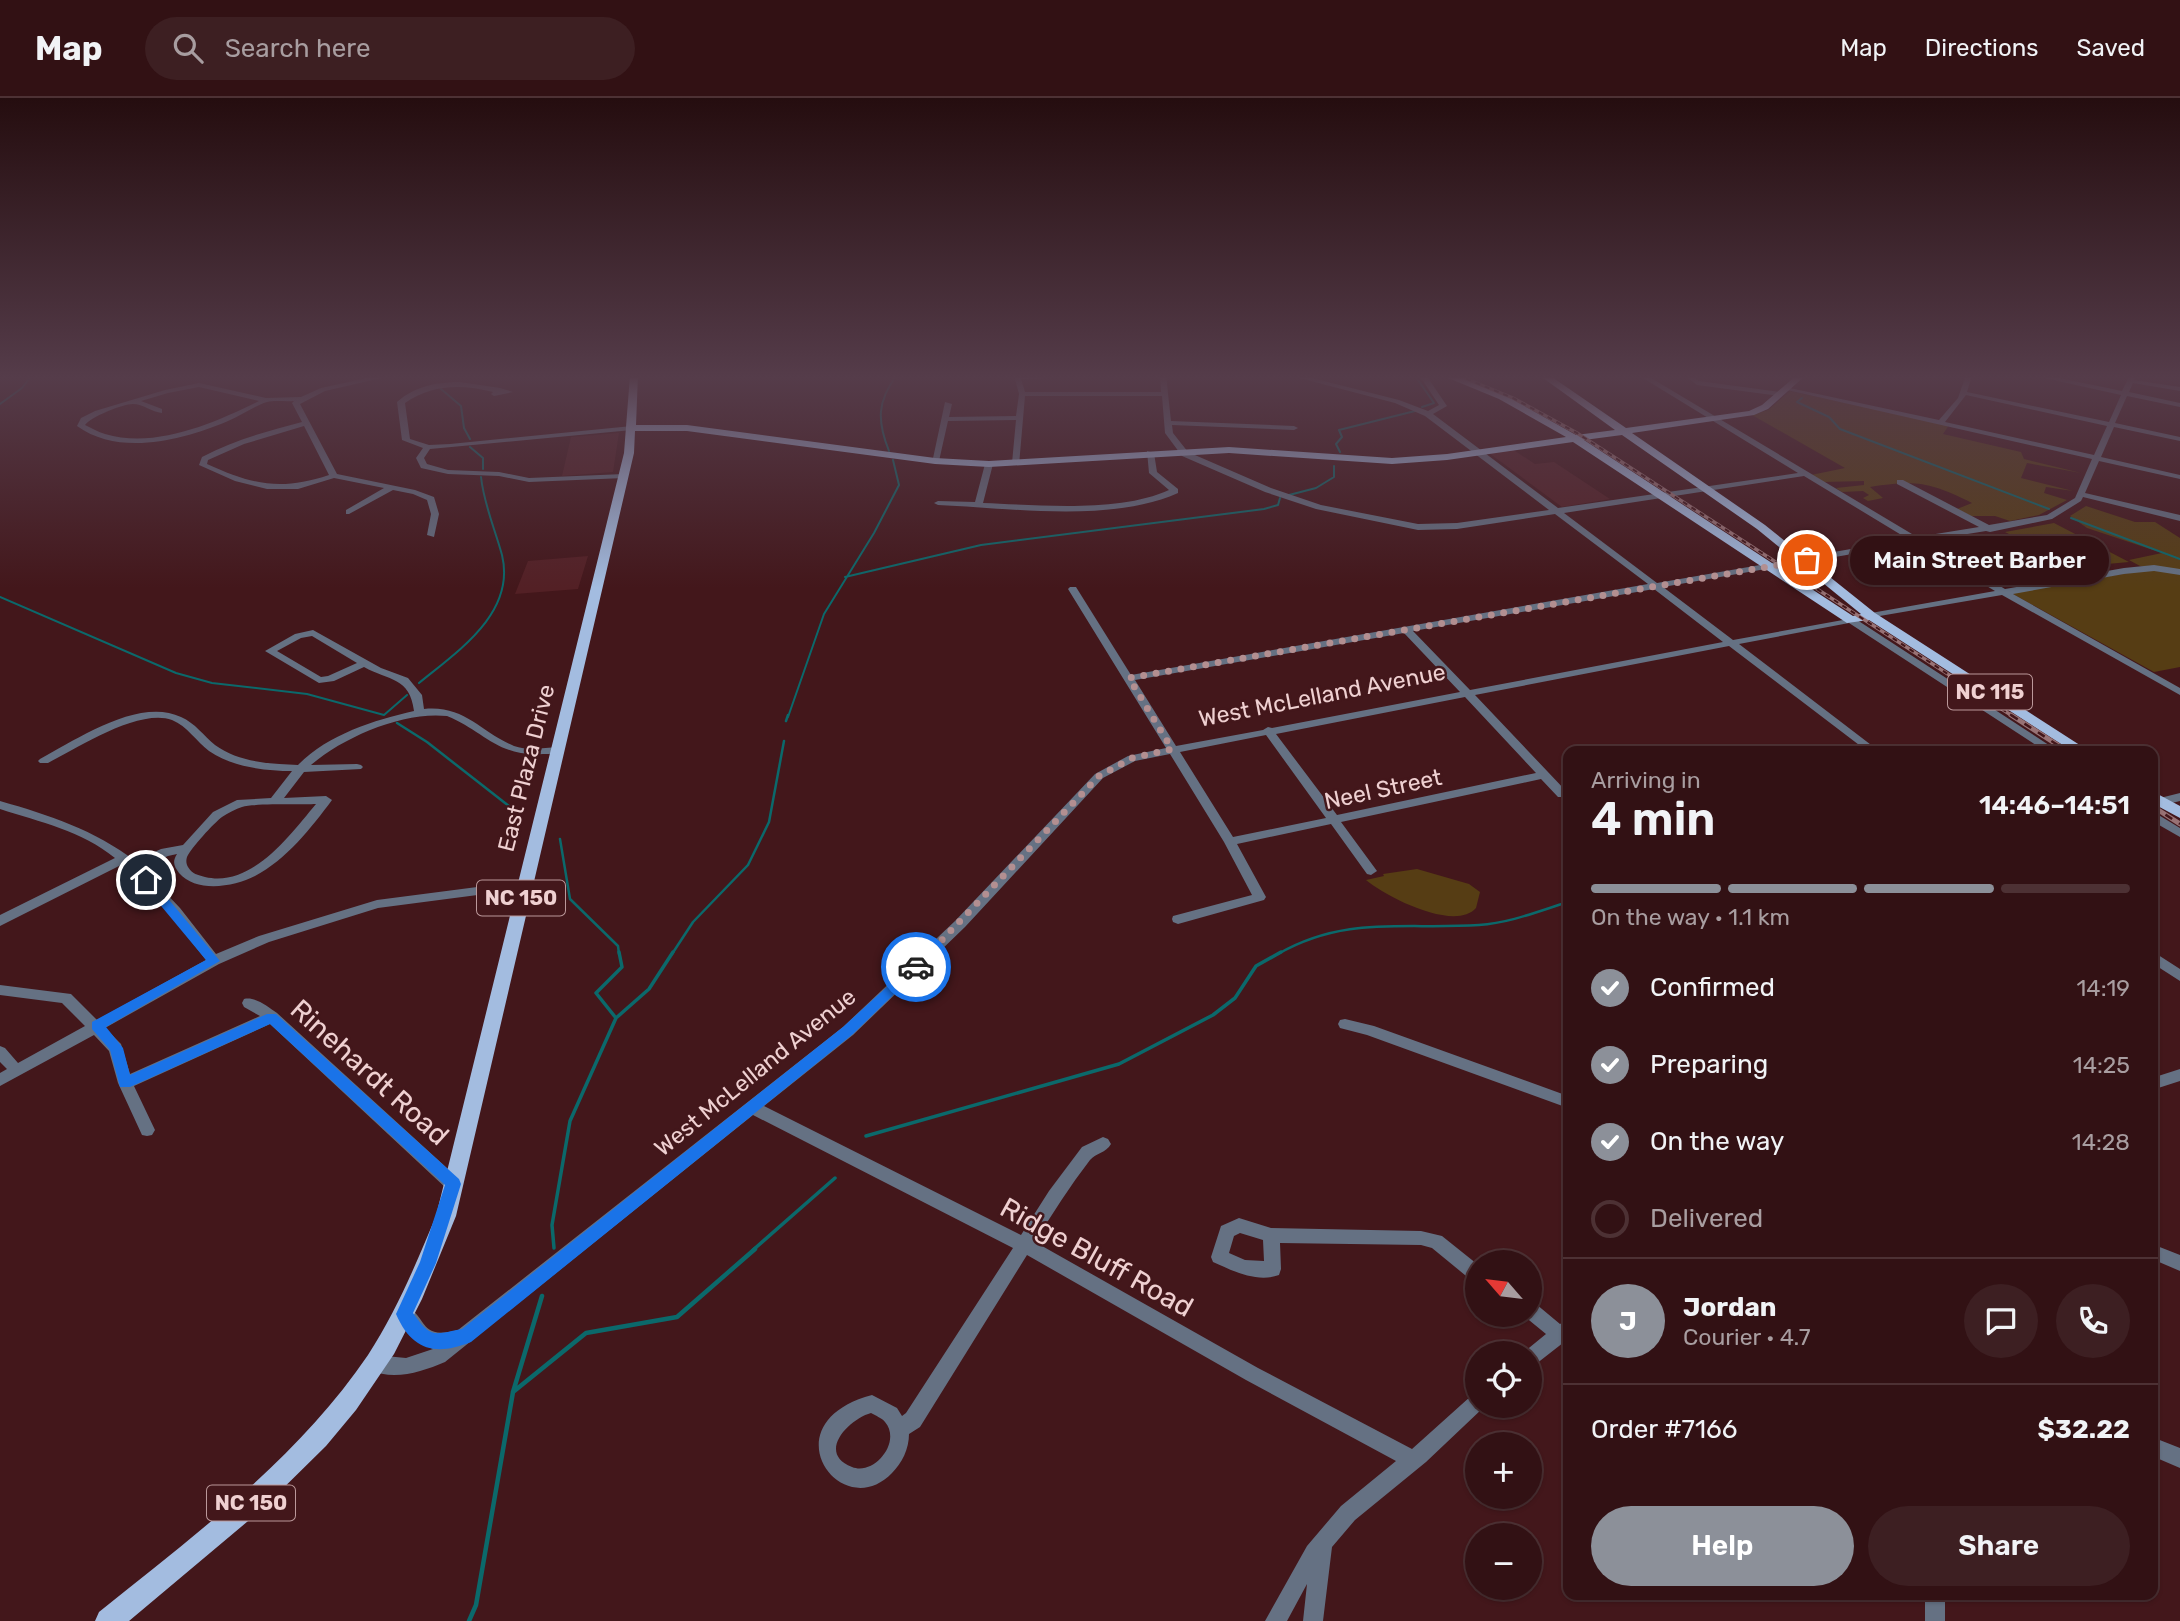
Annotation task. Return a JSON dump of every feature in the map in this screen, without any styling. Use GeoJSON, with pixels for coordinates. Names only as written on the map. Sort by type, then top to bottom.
{"type":"FeatureCollection","features":[{"type":"Feature","properties":{"kind":"main road","name":"East Plaza Drive"},"geometry":{"type":"LineString","coordinates":[[375,1364],[404,1314],[428,1263],[453,1184],[629,446]]}},
{"type":"Feature","properties":{"kind":"main road"},"geometry":{"type":"LineString","coordinates":[[822,446],[935,461],[989,464],[1181,451],[1250,450],[1392,461],[1512,446]]}},
{"type":"Feature","properties":{"kind":"main road"},"geometry":{"type":"LineString","coordinates":[[1587,446],[1851,620]]}},
{"type":"Feature","properties":{"kind":"main road"},"geometry":{"type":"LineString","coordinates":[[1645,446],[1761,527],[1802,561]]}},
{"type":"Feature","properties":{"kind":"main road","name":"NC 115"},"geometry":{"type":"LineString","coordinates":[[1802,561],[1871,616],[2074,746]]}},
{"type":"Feature","properties":{"kind":"main road","name":"West McLelland Avenue"},"geometry":{"type":"LineString","coordinates":[[1851,620],[1871,616]]}},
{"type":"Feature","properties":{"kind":"main road"},"geometry":{"type":"LineString","coordinates":[[2158,801],[2180,813]]}},
{"type":"Feature","properties":{"kind":"main road","name":"NC 150"},"geometry":{"type":"LineString","coordinates":[[108,1621],[222,1530],[273,1482],[330,1421],[375,1364]]}},
{"type":"Feature","properties":{"kind":"street"},"geometry":{"type":"LineString","coordinates":[[231,446],[205,459],[203,465],[274,489],[299,488],[334,476],[431,499],[435,514],[431,535]]}},
{"type":"Feature","properties":{"kind":"street"},"geometry":{"type":"LineString","coordinates":[[317,446],[334,476]]}},
{"type":"Feature","properties":{"kind":"street"},"geometry":{"type":"LineString","coordinates":[[425,446],[443,446]]}},
{"type":"Feature","properties":{"kind":"street"},"geometry":{"type":"LineString","coordinates":[[935,461],[939,446]]}},
{"type":"Feature","properties":{"kind":"street"},"geometry":{"type":"LineString","coordinates":[[1016,463],[1018,446]]}},
{"type":"Feature","properties":{"kind":"street"},"geometry":{"type":"LineString","coordinates":[[1177,446],[1181,451],[1293,500],[1404,525],[1457,526],[1804,474]]}},
{"type":"Feature","properties":{"kind":"street"},"geometry":{"type":"LineString","coordinates":[[1472,446],[1867,746]]}},
{"type":"Feature","properties":{"kind":"street"},"geometry":{"type":"LineString","coordinates":[[1757,446],[2180,692]]}},
{"type":"Feature","properties":{"kind":"street"},"geometry":{"type":"LineString","coordinates":[[2046,446],[2180,477]]}},
{"type":"Feature","properties":{"kind":"street"},"geometry":{"type":"LineString","coordinates":[[1129,678],[2049,517],[2072,505],[2081,494],[2103,446]]}},
{"type":"Feature","properties":{"kind":"street"},"geometry":{"type":"LineString","coordinates":[[428,447],[420,458],[424,466],[448,472],[541,480],[624,476]]}},
{"type":"Feature","properties":{"kind":"street"},"geometry":{"type":"LineString","coordinates":[[938,503],[1111,507],[1156,500],[1175,491],[1153,473],[1150,453]]}},
{"type":"Feature","properties":{"kind":"street"},"geometry":{"type":"LineString","coordinates":[[979,504],[989,464]]}},
{"type":"Feature","properties":{"kind":"street"},"geometry":{"type":"LineString","coordinates":[[1900,482],[1990,529]]}},
{"type":"Feature","properties":{"kind":"street"},"geometry":{"type":"LineString","coordinates":[[349,512],[391,488]]}},
{"type":"Feature","properties":{"kind":"street"},"geometry":{"type":"LineString","coordinates":[[2081,494],[2180,518]]}},
{"type":"Feature","properties":{"kind":"street"},"geometry":{"type":"LineString","coordinates":[[1871,616],[2124,570],[2147,568],[2180,572]]}},
{"type":"Feature","properties":{"kind":"street"},"geometry":{"type":"LineString","coordinates":[[1073,589],[1230,842],[1260,897],[1178,919]]}},
{"type":"Feature","properties":{"kind":"street"},"geometry":{"type":"LineString","coordinates":[[1851,620],[2045,746]]}},
{"type":"Feature","properties":{"kind":"street","name":"West McLelland Avenue"},"geometry":{"type":"LineString","coordinates":[[375,1364],[406,1367],[428,1361],[466,1336],[848,1031],[960,925],[1099,776],[1132,758],[1851,620]]}},
{"type":"Feature","properties":{"kind":"street"},"geometry":{"type":"LineString","coordinates":[[1407,630],[1562,794]]}},
{"type":"Feature","properties":{"kind":"street"},"geometry":{"type":"LineString","coordinates":[[364,663],[330,679],[319,680],[270,651],[309,633],[413,687],[421,706],[419,711]]}},
{"type":"Feature","properties":{"kind":"street"},"geometry":{"type":"LineString","coordinates":[[275,801],[303,767],[325,750],[393,718],[419,711],[457,716],[510,748],[558,750]]}},
{"type":"Feature","properties":{"kind":"street"},"geometry":{"type":"LineString","coordinates":[[44,761],[126,722],[147,716],[167,715],[179,720],[212,749],[230,758],[261,766],[357,767]]}},
{"type":"Feature","properties":{"kind":"street"},"geometry":{"type":"LineString","coordinates":[[1268,730],[1371,871]]}},
{"type":"Feature","properties":{"kind":"street","name":"Neel Street"},"geometry":{"type":"LineString","coordinates":[[1230,842],[1544,775]]}},
{"type":"Feature","properties":{"kind":"street"},"geometry":{"type":"LineString","coordinates":[[2158,800],[2180,797]]}},
{"type":"Feature","properties":{"kind":"street"},"geometry":{"type":"LineString","coordinates":[[326,800],[262,869],[234,879],[197,880],[189,877],[180,866],[180,858],[187,848],[227,808],[254,801],[326,800]]}},
{"type":"Feature","properties":{"kind":"street"},"geometry":{"type":"LineString","coordinates":[[0,805],[96,840],[129,863],[214,961]]}},
{"type":"Feature","properties":{"kind":"street"},"geometry":{"type":"LineString","coordinates":[[2158,819],[2180,833]]}},
{"type":"Feature","properties":{"kind":"street"},"geometry":{"type":"LineString","coordinates":[[0,921],[129,863],[187,848]]}},
{"type":"Feature","properties":{"kind":"street"},"geometry":{"type":"LineString","coordinates":[[0,1080],[214,961],[264,939],[377,904],[524,885]]}},
{"type":"Feature","properties":{"kind":"street"},"geometry":{"type":"LineString","coordinates":[[2158,960],[2180,976]]}},
{"type":"Feature","properties":{"kind":"street"},"geometry":{"type":"LineString","coordinates":[[0,990],[66,998],[97,1026],[116,1048],[125,1083],[147,1130]]}},
{"type":"Feature","properties":{"kind":"street","name":"Rinehardt Road"},"geometry":{"type":"LineString","coordinates":[[249,1003],[272,1017],[453,1184]]}},
{"type":"Feature","properties":{"kind":"street"},"geometry":{"type":"LineString","coordinates":[[125,1083],[272,1017]]}},
{"type":"Feature","properties":{"kind":"street"},"geometry":{"type":"LineString","coordinates":[[1345,1024],[1369,1030],[1563,1100]]}},
{"type":"Feature","properties":{"kind":"street"},"geometry":{"type":"LineString","coordinates":[[0,1052],[17,1071]]}},
{"type":"Feature","properties":{"kind":"street"},"geometry":{"type":"LineString","coordinates":[[2158,1082],[2180,1075]]}},
{"type":"Feature","properties":{"kind":"street","name":"Ridge Bluff Road"},"geometry":{"type":"LineString","coordinates":[[752,1107],[1026,1246],[1252,1374],[1413,1460]]}},
{"type":"Feature","properties":{"kind":"street"},"geometry":{"type":"LineString","coordinates":[[900,1429],[913,1420],[1026,1246],[1055,1196],[1087,1152],[1103,1143]]}},
{"type":"Feature","properties":{"kind":"street"},"geometry":{"type":"LineString","coordinates":[[1271,1235],[1421,1238],[1436,1241],[1465,1264]]}},
{"type":"Feature","properties":{"kind":"street"},"geometry":{"type":"LineString","coordinates":[[2158,1254],[2180,1263]]}},
{"type":"Feature","properties":{"kind":"street"},"geometry":{"type":"LineString","coordinates":[[404,1314],[421,1338],[427,1341],[442,1342],[466,1336]]}},
{"type":"Feature","properties":{"kind":"street"},"geometry":{"type":"LineString","coordinates":[[1542,1317],[1563,1330]]}},
{"type":"Feature","properties":{"kind":"street"},"geometry":{"type":"LineString","coordinates":[[1542,1348],[1563,1332]]}},
{"type":"Feature","properties":{"kind":"street"},"geometry":{"type":"LineString","coordinates":[[1275,1621],[1323,1542],[1348,1513],[1465,1413]]}},
{"type":"Feature","properties":{"kind":"street"},"geometry":{"type":"LineString","coordinates":[[2158,1449],[2180,1458]]}},
{"type":"Feature","properties":{"kind":"street"},"geometry":{"type":"LineString","coordinates":[[1313,1621],[1323,1542]]}},
{"type":"Feature","properties":{"kind":"street"},"geometry":{"type":"LineString","coordinates":[[1935,1600],[1936,1621]]}},
{"type":"Feature","properties":{"kind":"shaded area"},"geometry":{"type":"Polygon","coordinates":[[[569,446],[617,446],[613,472],[562,476],[569,446]]]}},
{"type":"Feature","properties":{"kind":"shaded area"},"geometry":{"type":"Polygon","coordinates":[[[1807,446],[1995,446],[2021,452],[2024,459],[2081,473],[2027,463],[2021,478],[2073,491],[2046,487],[2044,493],[2067,500],[2039,515],[2010,521],[1995,516],[1971,516],[1957,509],[1972,503],[1922,484],[1870,487],[1883,498],[1868,501],[1863,498],[1869,495],[1863,491],[1842,492],[1836,488],[1864,485],[1864,481],[1823,482],[1811,475],[1845,468],[1807,446]]]}},
{"type":"Feature","properties":{"kind":"shaded area"},"geometry":{"type":"Polygon","coordinates":[[[1512,449],[1535,464],[1554,462],[1610,499],[1562,507],[1489,453],[1512,449]]]}},
{"type":"Feature","properties":{"kind":"shaded area"},"geometry":{"type":"Polygon","coordinates":[[[2086,506],[2135,522],[2155,522],[2180,538],[2180,570],[2140,566],[2129,560],[2162,553],[2087,528],[2070,516],[2086,506]]]}},
{"type":"Feature","properties":{"kind":"shaded area"},"geometry":{"type":"Polygon","coordinates":[[[2054,523],[2129,562],[2074,567],[2005,532],[2054,523]]]}},
{"type":"Feature","properties":{"kind":"shaded area"},"geometry":{"type":"Polygon","coordinates":[[[588,556],[578,589],[515,594],[528,561],[588,556]]]}},
{"type":"Feature","properties":{"kind":"shaded area"},"geometry":{"type":"Polygon","coordinates":[[[2158,570],[2180,574],[2180,667],[2154,672],[2011,593],[2140,571],[2158,570]]]}},
{"type":"Feature","properties":{"kind":"shaded area"},"geometry":{"type":"Polygon","coordinates":[[[1417,869],[1469,884],[1480,892],[1476,908],[1466,914],[1453,916],[1437,914],[1404,903],[1366,880],[1384,876],[1383,874],[1417,869]]]}},
{"type":"Feature","properties":{"kind":"waterway"},"geometry":{"type":"LineString","coordinates":[[887,446],[889,451]]}},
{"type":"Feature","properties":{"kind":"waterway"},"geometry":{"type":"LineString","coordinates":[[1337,446],[1340,452]]}},
{"type":"Feature","properties":{"kind":"waterway"},"geometry":{"type":"LineString","coordinates":[[1885,446],[2049,509]]}},
{"type":"Feature","properties":{"kind":"waterway"},"geometry":{"type":"LineString","coordinates":[[470,447],[483,458],[483,469]]}},
{"type":"Feature","properties":{"kind":"waterway"},"geometry":{"type":"LineString","coordinates":[[847,576],[899,485],[893,460]]}},
{"type":"Feature","properties":{"kind":"waterway"},"geometry":{"type":"LineString","coordinates":[[1289,495],[1316,488],[1334,477],[1334,466]]}},
{"type":"Feature","properties":{"kind":"waterway"},"geometry":{"type":"LineString","coordinates":[[419,683],[480,629],[492,613],[500,595],[504,576],[502,555],[481,477]]}},
{"type":"Feature","properties":{"kind":"waterway"},"geometry":{"type":"LineString","coordinates":[[847,576],[981,545],[1264,509],[1278,505],[1280,498]]}},
{"type":"Feature","properties":{"kind":"waterway"},"geometry":{"type":"LineString","coordinates":[[2071,518],[2180,559]]}},
{"type":"Feature","properties":{"kind":"waterway"},"geometry":{"type":"LineString","coordinates":[[788,717],[824,614],[847,576]]}},
{"type":"Feature","properties":{"kind":"waterway"},"geometry":{"type":"LineString","coordinates":[[0,597],[176,673],[212,683],[307,694],[384,715],[407,695]]}},
{"type":"Feature","properties":{"kind":"waterway"},"geometry":{"type":"LineString","coordinates":[[786,721],[788,715]]}},
{"type":"Feature","properties":{"kind":"waterway"},"geometry":{"type":"LineString","coordinates":[[397,723],[427,742],[519,814]]}},
{"type":"Feature","properties":{"kind":"waterway"},"geometry":{"type":"LineString","coordinates":[[672,954],[693,922],[748,865],[769,822],[784,741]]}},
{"type":"Feature","properties":{"kind":"waterway"},"geometry":{"type":"LineString","coordinates":[[560,839],[570,899],[618,946],[619,954]]}},
{"type":"Feature","properties":{"kind":"waterway"},"geometry":{"type":"LineString","coordinates":[[1278,954],[1303,942],[1352,929],[1491,924],[1563,904]]}},
{"type":"Feature","properties":{"kind":"waterway"},"geometry":{"type":"LineString","coordinates":[[616,1018],[596,993],[622,967],[619,952]]}},
{"type":"Feature","properties":{"kind":"waterway"},"geometry":{"type":"LineString","coordinates":[[616,1018],[649,989],[673,952]]}},
{"type":"Feature","properties":{"kind":"waterway"},"geometry":{"type":"LineString","coordinates":[[866,1136],[1119,1064],[1213,1015],[1235,998],[1256,966],[1281,952]]}},
{"type":"Feature","properties":{"kind":"waterway"},"geometry":{"type":"LineString","coordinates":[[554,1248],[552,1225],[570,1121],[616,1018]]}},
{"type":"Feature","properties":{"kind":"waterway"},"geometry":{"type":"LineString","coordinates":[[753,1250],[835,1178]]}},
{"type":"Feature","properties":{"kind":"waterway"},"geometry":{"type":"LineString","coordinates":[[513,1392],[586,1333],[677,1317],[755,1249]]}},
{"type":"Feature","properties":{"kind":"waterway"},"geometry":{"type":"LineString","coordinates":[[513,1392],[542,1296]]}},
{"type":"Feature","properties":{"kind":"waterway"},"geometry":{"type":"LineString","coordinates":[[469,1621],[476,1605],[513,1392]]}},
{"type":"Feature","properties":{"kind":"railway"},"geometry":{"type":"LineString","coordinates":[[1597,446],[2014,717]]}},
{"type":"Feature","properties":{"kind":"railway"},"geometry":{"type":"LineString","coordinates":[[2011,715],[2059,746]]}},
{"type":"Feature","properties":{"kind":"railway"},"geometry":{"type":"LineString","coordinates":[[2158,810],[2180,824]]}},
{"type":"Feature","properties":{"kind":"way so far"},"geometry":{"type":"LineString","coordinates":[[916,967],[960,925],[1099,776],[1132,758],[1172,749],[1129,678],[1807,560]]}},
{"type":"Feature","properties":{"kind":"place","name":"Main Street Barber"},"geometry":{"type":"Point","coordinates":[1807,560]}},
{"type":"Feature","properties":{"kind":"route"},"geometry":{"type":"LineString","coordinates":[[146,880],[214,961],[97,1026],[116,1048],[125,1083],[272,1017],[453,1184],[446,1216],[404,1314],[421,1338],[434,1343],[466,1336],[848,1031],[916,967]]}}]}
